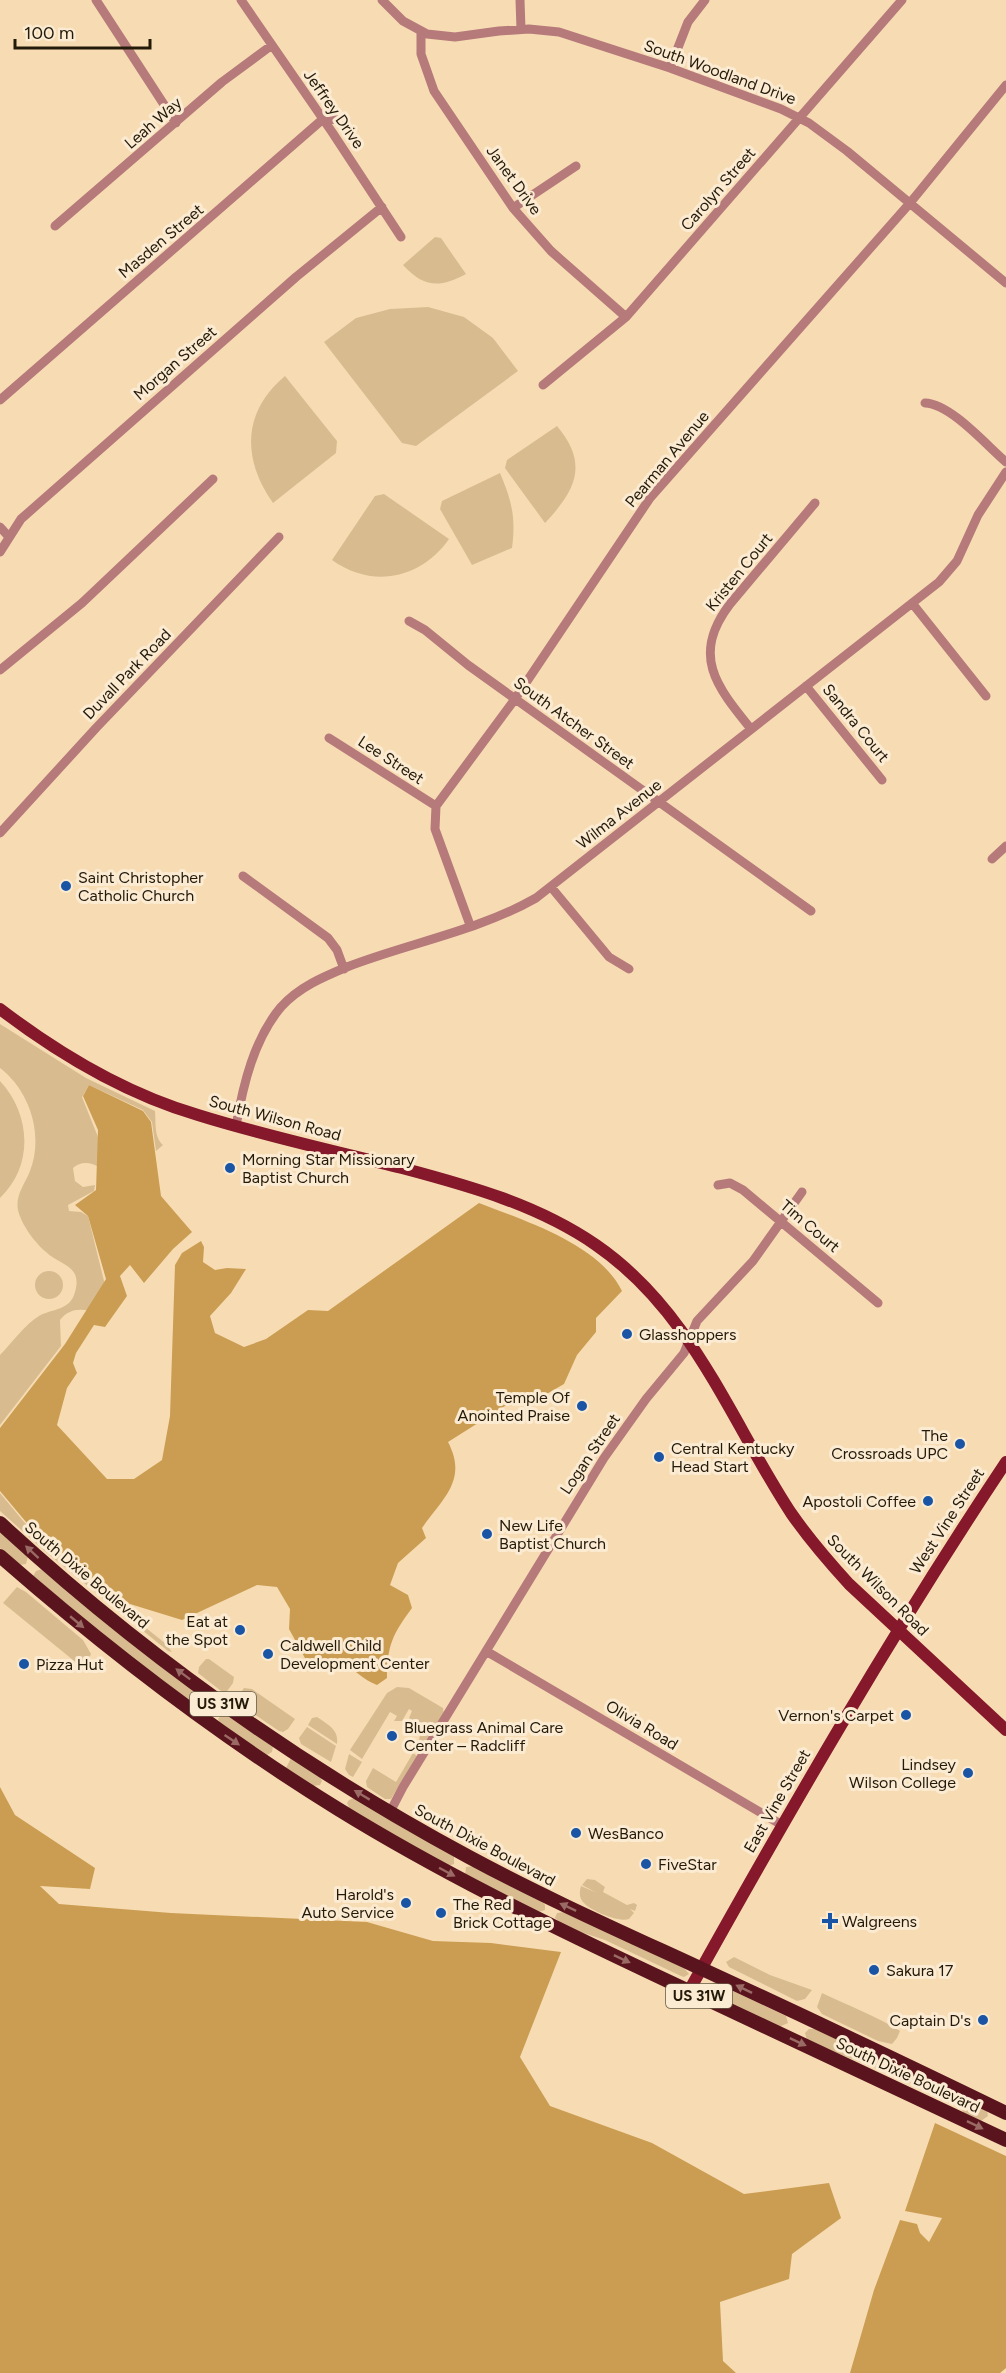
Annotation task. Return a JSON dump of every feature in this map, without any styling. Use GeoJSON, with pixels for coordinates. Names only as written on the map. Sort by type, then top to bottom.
{"type":"FeatureCollection","features":[{"type":"Feature","properties":{"kind":"highway","name":"South Dixie Boulevard"},"geometry":{"type":"LineString","coordinates":[[0,1522],[107,1616],[182,1673],[285,1746],[390,1812],[520,1883],[1006,2113]]}},
{"type":"Feature","properties":{"kind":"highway","name":"South Dixie Boulevard"},"geometry":{"type":"LineString","coordinates":[[0,1557],[107,1647],[195,1714],[340,1811],[507,1904],[1006,2140]]}},
{"type":"Feature","properties":{"kind":"main road","name":"South Wilson Road"},"geometry":{"type":"LineString","coordinates":[[0,1009],[49,1044],[111,1079],[176,1108],[236,1126],[464,1185],[544,1215],[578,1234],[615,1260],[651,1293],[689,1340],[785,1503],[813,1543],[849,1584],[1006,1730]]}},
{"type":"Feature","properties":{"kind":"main road","name":"West Vine Street"},"geometry":{"type":"LineString","coordinates":[[897,1629],[1006,1463]]}},
{"type":"Feature","properties":{"kind":"main road","name":"East Vine Street"},"geometry":{"type":"LineString","coordinates":[[689,1991],[782,1825],[897,1629]]}},
{"type":"Feature","properties":{"kind":"street"},"geometry":{"type":"LineString","coordinates":[[96,0],[176,123]]}},
{"type":"Feature","properties":{"kind":"street","name":"Jeffrey Drive"},"geometry":{"type":"LineString","coordinates":[[241,0],[401,237]]}},
{"type":"Feature","properties":{"kind":"street","name":"South Woodland Drive"},"geometry":{"type":"LineString","coordinates":[[382,0],[403,21],[421,32],[441,37],[455,37],[521,29],[544,30],[575,36],[670,68],[800,118],[847,151],[1006,283]]}},
{"type":"Feature","properties":{"kind":"street"},"geometry":{"type":"LineString","coordinates":[[520,0],[521,29]]}},
{"type":"Feature","properties":{"kind":"street"},"geometry":{"type":"LineString","coordinates":[[670,68],[688,22],[705,0]]}},
{"type":"Feature","properties":{"kind":"street","name":"Carolyn Street"},"geometry":{"type":"LineString","coordinates":[[543,385],[626,317],[902,0]]}},
{"type":"Feature","properties":{"kind":"street","name":"Janet Drive"},"geometry":{"type":"LineString","coordinates":[[421,32],[421,54],[434,90],[513,208],[551,252],[626,317]]}},
{"type":"Feature","properties":{"kind":"street","name":"Leah Way"},"geometry":{"type":"LineString","coordinates":[[55,226],[222,82],[272,45]]}},
{"type":"Feature","properties":{"kind":"street","name":"Pearman Avenue"},"geometry":{"type":"LineString","coordinates":[[436,806],[515,699],[650,498],[910,203],[1006,85]]}},
{"type":"Feature","properties":{"kind":"street"},"geometry":{"type":"LineString","coordinates":[[323,119],[346,120]]}},
{"type":"Feature","properties":{"kind":"street","name":"Masden Street"},"geometry":{"type":"LineString","coordinates":[[0,400],[323,119]]}},
{"type":"Feature","properties":{"kind":"street"},"geometry":{"type":"LineString","coordinates":[[513,208],[576,166]]}},
{"type":"Feature","properties":{"kind":"street","name":"Morgan Street"},"geometry":{"type":"LineString","coordinates":[[0,552],[21,519],[329,249],[382,207]]}},
{"type":"Feature","properties":{"kind":"street"},"geometry":{"type":"LineString","coordinates":[[925,403],[934,404],[948,411],[1006,462]]}},
{"type":"Feature","properties":{"kind":"street","name":"Wilma Avenue"},"geometry":{"type":"LineString","coordinates":[[236,1126],[255,1054],[280,1009],[310,984],[374,957],[523,905],[551,887],[939,582],[957,561],[987,500],[1006,472]]}},
{"type":"Feature","properties":{"kind":"street"},"geometry":{"type":"LineString","coordinates":[[0,670],[81,603],[213,479]]}},
{"type":"Feature","properties":{"kind":"street","name":"Kristen Court"},"geometry":{"type":"LineString","coordinates":[[751,729],[727,700],[714,676],[710,659],[713,633],[730,604],[815,503]]}},
{"type":"Feature","properties":{"kind":"street"},"geometry":{"type":"LineString","coordinates":[[0,527],[9,537]]}},
{"type":"Feature","properties":{"kind":"street","name":"Duvall Park Road"},"geometry":{"type":"LineString","coordinates":[[0,833],[96,728],[279,537]]}},
{"type":"Feature","properties":{"kind":"street"},"geometry":{"type":"LineString","coordinates":[[912,603],[986,696]]}},
{"type":"Feature","properties":{"kind":"street","name":"South Atcher Street"},"geometry":{"type":"LineString","coordinates":[[409,621],[425,630],[468,665],[811,911]]}},
{"type":"Feature","properties":{"kind":"street","name":"Sandra Court"},"geometry":{"type":"LineString","coordinates":[[806,686],[882,780]]}},
{"type":"Feature","properties":{"kind":"street","name":"Lee Street"},"geometry":{"type":"LineString","coordinates":[[329,738],[436,806]]}},
{"type":"Feature","properties":{"kind":"street"},"geometry":{"type":"LineString","coordinates":[[436,806],[435,829],[470,925]]}},
{"type":"Feature","properties":{"kind":"street"},"geometry":{"type":"LineString","coordinates":[[992,860],[1006,846]]}},
{"type":"Feature","properties":{"kind":"street"},"geometry":{"type":"LineString","coordinates":[[243,876],[328,939],[338,950],[344,969]]}},
{"type":"Feature","properties":{"kind":"street"},"geometry":{"type":"LineString","coordinates":[[551,887],[609,957],[630,969]]}},
{"type":"Feature","properties":{"kind":"street","name":"Tim Court"},"geometry":{"type":"LineString","coordinates":[[718,1185],[730,1183],[737,1185],[878,1303]]}},
{"type":"Feature","properties":{"kind":"street","name":"Logan Street"},"geometry":{"type":"LineString","coordinates":[[390,1812],[603,1458],[639,1408],[678,1361],[697,1321],[753,1262],[802,1192]]}},
{"type":"Feature","properties":{"kind":"street","name":"Olivia Road"},"geometry":{"type":"LineString","coordinates":[[486,1651],[782,1825]]}},
{"type":"Feature","properties":{"kind":"shaded area"},"geometry":{"type":"Polygon","coordinates":[[[435,237],[441,238],[466,274],[448,282],[425,282],[403,265],[435,237]]]}},
{"type":"Feature","properties":{"kind":"shaded area"},"geometry":{"type":"Polygon","coordinates":[[[428,307],[464,317],[493,338],[518,371],[416,446],[402,443],[324,342],[356,318],[390,309],[428,307]]]}},
{"type":"Feature","properties":{"kind":"shaded area"},"geometry":{"type":"Polygon","coordinates":[[[285,376],[337,441],[336,453],[273,503],[256,470],[251,436],[254,420],[261,405],[271,390],[285,376]]]}},
{"type":"Feature","properties":{"kind":"shaded area"},"geometry":{"type":"Polygon","coordinates":[[[557,426],[573,453],[575,476],[564,499],[545,523],[505,468],[507,460],[557,426]]]}},
{"type":"Feature","properties":{"kind":"shaded area"},"geometry":{"type":"Polygon","coordinates":[[[500,473],[512,510],[514,528],[512,548],[472,565],[440,509],[442,501],[500,473]]]}},
{"type":"Feature","properties":{"kind":"shaded area"},"geometry":{"type":"Polygon","coordinates":[[[384,494],[449,539],[438,553],[425,563],[410,571],[395,575],[379,577],[363,575],[332,560],[375,496],[384,494]]]}},
{"type":"Feature","properties":{"kind":"shaded area"},"geometry":{"type":"Polygon","coordinates":[[[0,1024],[86,1078],[155,1111],[157,1134],[163,1145],[156,1151],[152,1122],[143,1110],[89,1085],[82,1097],[100,1142],[100,1168],[86,1163],[73,1168],[75,1181],[83,1187],[95,1185],[94,1191],[68,1205],[69,1211],[81,1212],[88,1216],[105,1285],[90,1311],[74,1311],[66,1314],[60,1320],[61,1346],[0,1425],[0,1355],[23,1329],[39,1316],[69,1303],[73,1298],[77,1283],[73,1271],[51,1256],[33,1238],[25,1227],[18,1210],[19,1194],[34,1157],[35,1129],[26,1101],[19,1089],[0,1068],[0,1024]]]}},
{"type":"Feature","properties":{"kind":"shaded area"},"geometry":{"type":"Polygon","coordinates":[[[0,1081],[18,1109],[23,1124],[24,1140],[19,1171],[0,1198],[0,1081]]]}},
{"type":"Feature","properties":{"kind":"shaded area"},"geometry":{"type":"Polygon","coordinates":[[[89,1085],[143,1111],[151,1122],[161,1196],[192,1232],[173,1249],[144,1283],[130,1265],[120,1276],[127,1296],[105,1327],[94,1325],[76,1353],[73,1363],[77,1373],[67,1388],[57,1425],[107,1479],[134,1479],[162,1460],[170,1416],[175,1265],[182,1253],[201,1241],[204,1247],[203,1262],[215,1270],[246,1269],[231,1293],[210,1316],[215,1333],[244,1347],[266,1339],[308,1310],[328,1311],[479,1203],[538,1226],[579,1247],[611,1274],[622,1291],[596,1318],[596,1332],[577,1355],[564,1384],[531,1403],[505,1406],[448,1442],[455,1467],[454,1478],[445,1498],[422,1528],[426,1538],[398,1563],[390,1585],[408,1595],[412,1608],[392,1640],[387,1678],[377,1685],[340,1663],[306,1660],[289,1629],[290,1609],[277,1587],[257,1585],[182,1620],[117,1600],[26,1522],[0,1491],[0,1428],[65,1344],[106,1279],[88,1216],[75,1205],[96,1190],[98,1130],[83,1096],[89,1085]]]}},
{"type":"Feature","properties":{"kind":"shaded area"},"geometry":{"type":"Polygon","coordinates":[[[49,1271],[59,1275],[63,1285],[59,1295],[49,1299],[39,1295],[35,1285],[39,1275],[49,1271]]]}},
{"type":"Feature","properties":{"kind":"shaded area"},"geometry":{"type":"Polygon","coordinates":[[[0,1493],[24,1522],[59,1553],[68,1565],[166,1644],[172,1652],[47,1553],[0,1511],[0,1493]]]}},
{"type":"Feature","properties":{"kind":"shaded area"},"geometry":{"type":"Polygon","coordinates":[[[0,1532],[28,1556],[26,1564],[19,1565],[0,1548],[0,1532]]]}},
{"type":"Feature","properties":{"kind":"shaded area"},"geometry":{"type":"Polygon","coordinates":[[[42,1569],[210,1702],[210,1710],[201,1711],[80,1617],[33,1576],[36,1571],[42,1569]]]}},
{"type":"Feature","properties":{"kind":"shaded area"},"geometry":{"type":"Polygon","coordinates":[[[17,1587],[83,1640],[91,1654],[84,1669],[3,1603],[17,1587]]]}},
{"type":"Feature","properties":{"kind":"shaded area"},"geometry":{"type":"Polygon","coordinates":[[[206,1659],[234,1677],[233,1683],[225,1694],[198,1673],[199,1667],[206,1659]]]}},
{"type":"Feature","properties":{"kind":"shaded area"},"geometry":{"type":"Polygon","coordinates":[[[397,1687],[409,1688],[443,1708],[444,1714],[424,1744],[419,1739],[423,1726],[409,1718],[412,1711],[409,1709],[402,1721],[394,1721],[397,1716],[390,1712],[362,1759],[350,1750],[387,1693],[397,1687]]]}},
{"type":"Feature","properties":{"kind":"shaded area"},"geometry":{"type":"Polygon","coordinates":[[[244,1688],[252,1689],[295,1719],[288,1729],[283,1732],[279,1731],[235,1701],[244,1688]]]}},
{"type":"Feature","properties":{"kind":"shaded area"},"geometry":{"type":"Polygon","coordinates":[[[223,1713],[273,1746],[272,1752],[267,1755],[220,1724],[218,1719],[223,1713]]]}},
{"type":"Feature","properties":{"kind":"shaded area"},"geometry":{"type":"Polygon","coordinates":[[[317,1717],[334,1731],[337,1744],[308,1725],[312,1718],[317,1717]]]}},
{"type":"Feature","properties":{"kind":"shaded area"},"geometry":{"type":"Polygon","coordinates":[[[307,1727],[336,1746],[331,1762],[301,1744],[299,1738],[307,1727]]]}},
{"type":"Feature","properties":{"kind":"shaded area"},"geometry":{"type":"Polygon","coordinates":[[[413,1753],[417,1756],[391,1799],[385,1799],[367,1787],[366,1781],[373,1768],[396,1782],[413,1753]]]}},
{"type":"Feature","properties":{"kind":"shaded area"},"geometry":{"type":"Polygon","coordinates":[[[349,1754],[362,1762],[353,1777],[345,1769],[349,1754]]]}},
{"type":"Feature","properties":{"kind":"shaded area"},"geometry":{"type":"Polygon","coordinates":[[[291,1758],[319,1775],[322,1781],[320,1785],[313,1786],[286,1768],[291,1758]]]}},
{"type":"Feature","properties":{"kind":"shaded area"},"geometry":{"type":"Polygon","coordinates":[[[0,1787],[15,1815],[95,1868],[90,1889],[40,1886],[59,1904],[171,1913],[367,1922],[433,1941],[491,1943],[561,1952],[520,2057],[550,2106],[652,2143],[744,2194],[829,2183],[841,2218],[792,2254],[789,2279],[720,2302],[723,2361],[736,2373],[0,2373],[0,1787]]]}},
{"type":"Feature","properties":{"kind":"shaded area"},"geometry":{"type":"Polygon","coordinates":[[[355,1798],[454,1855],[454,1864],[448,1866],[350,1810],[347,1803],[355,1798]]]}},
{"type":"Feature","properties":{"kind":"shaded area"},"geometry":{"type":"Polygon","coordinates":[[[474,1866],[541,1900],[545,1905],[545,1910],[539,1912],[465,1876],[466,1867],[474,1866]]]}},
{"type":"Feature","properties":{"kind":"shaded area"},"geometry":{"type":"Polygon","coordinates":[[[587,1879],[595,1880],[605,1887],[603,1892],[627,1905],[634,1903],[637,1905],[635,1911],[630,1909],[634,1913],[625,1920],[606,1916],[589,1907],[581,1898],[581,1886],[597,1893],[582,1885],[587,1879]]]}},
{"type":"Feature","properties":{"kind":"shaded area"},"geometry":{"type":"Polygon","coordinates":[[[564,1912],[684,1968],[689,1974],[681,1976],[605,1940],[565,1927],[555,1918],[557,1913],[564,1912]]]}},
{"type":"Feature","properties":{"kind":"shaded area"},"geometry":{"type":"Polygon","coordinates":[[[734,1957],[770,1975],[812,1990],[805,1999],[797,2001],[729,1967],[726,1962],[734,1957]]]}},
{"type":"Feature","properties":{"kind":"shaded area"},"geometry":{"type":"Polygon","coordinates":[[[714,1982],[786,2016],[788,2023],[779,2027],[711,1995],[709,1988],[714,1982]]]}},
{"type":"Feature","properties":{"kind":"shaded area"},"geometry":{"type":"Polygon","coordinates":[[[822,1993],[900,2031],[897,2038],[892,2044],[878,2041],[822,2014],[817,2007],[822,1993]]]}},
{"type":"Feature","properties":{"kind":"shaded area"},"geometry":{"type":"Polygon","coordinates":[[[809,2029],[815,2029],[928,2083],[927,2091],[807,2040],[805,2033],[809,2029]]]}},
{"type":"Feature","properties":{"kind":"shaded area"},"geometry":{"type":"Polygon","coordinates":[[[967,2101],[987,2110],[988,2116],[981,2121],[963,2113],[961,2104],[967,2101]]]}},
{"type":"Feature","properties":{"kind":"shaded area"},"geometry":{"type":"Polygon","coordinates":[[[935,2123],[1006,2156],[1006,2368],[1000,2373],[850,2373],[874,2290],[900,2220],[917,2224],[920,2233],[929,2242],[942,2218],[905,2211],[935,2123]]]}},
{"type":"Feature","properties":{"kind":"place","name":"Saint Christopher Catholic Church"},"geometry":{"type":"Point","coordinates":[66,886]}},
{"type":"Feature","properties":{"kind":"place","name":"Morning Star Missionary Baptist Church"},"geometry":{"type":"Point","coordinates":[230,1168]}},
{"type":"Feature","properties":{"kind":"place","name":"Glasshoppers"},"geometry":{"type":"Point","coordinates":[627,1334]}},
{"type":"Feature","properties":{"kind":"place","name":"Temple Of Anointed Praise"},"geometry":{"type":"Point","coordinates":[582,1406]}},
{"type":"Feature","properties":{"kind":"place","name":"The Crossroads UPC"},"geometry":{"type":"Point","coordinates":[960,1444]}},
{"type":"Feature","properties":{"kind":"place","name":"Central Kentucky Head Start"},"geometry":{"type":"Point","coordinates":[659,1457]}},
{"type":"Feature","properties":{"kind":"place","name":"Apostoli Coffee"},"geometry":{"type":"Point","coordinates":[928,1501]}},
{"type":"Feature","properties":{"kind":"place","name":"New Life Baptist Church"},"geometry":{"type":"Point","coordinates":[487,1534]}},
{"type":"Feature","properties":{"kind":"place","name":"Eat at the Spot"},"geometry":{"type":"Point","coordinates":[240,1630]}},
{"type":"Feature","properties":{"kind":"place","name":"Caldwell Child Development Center"},"geometry":{"type":"Point","coordinates":[268,1654]}},
{"type":"Feature","properties":{"kind":"place","name":"Pizza Hut"},"geometry":{"type":"Point","coordinates":[24,1664]}},
{"type":"Feature","properties":{"kind":"place","name":"Vernon's Carpet"},"geometry":{"type":"Point","coordinates":[906,1715]}},
{"type":"Feature","properties":{"kind":"place","name":"Bluegrass Animal Care Center – Radcliff"},"geometry":{"type":"Point","coordinates":[392,1736]}},
{"type":"Feature","properties":{"kind":"place","name":"Lindsey Wilson College"},"geometry":{"type":"Point","coordinates":[968,1773]}},
{"type":"Feature","properties":{"kind":"place","name":"WesBanco"},"geometry":{"type":"Point","coordinates":[576,1833]}},
{"type":"Feature","properties":{"kind":"place","name":"FiveStar"},"geometry":{"type":"Point","coordinates":[646,1864]}},
{"type":"Feature","properties":{"kind":"place","name":"Harold's Auto Service"},"geometry":{"type":"Point","coordinates":[406,1903]}},
{"type":"Feature","properties":{"kind":"place","name":"The Red Brick Cottage"},"geometry":{"type":"Point","coordinates":[441,1913]}},
{"type":"Feature","properties":{"kind":"place","name":"Walgreens"},"geometry":{"type":"Point","coordinates":[830,1921]}},
{"type":"Feature","properties":{"kind":"place","name":"Sakura 17"},"geometry":{"type":"Point","coordinates":[874,1970]}},
{"type":"Feature","properties":{"kind":"place","name":"Captain D's"},"geometry":{"type":"Point","coordinates":[983,2020]}}]}
